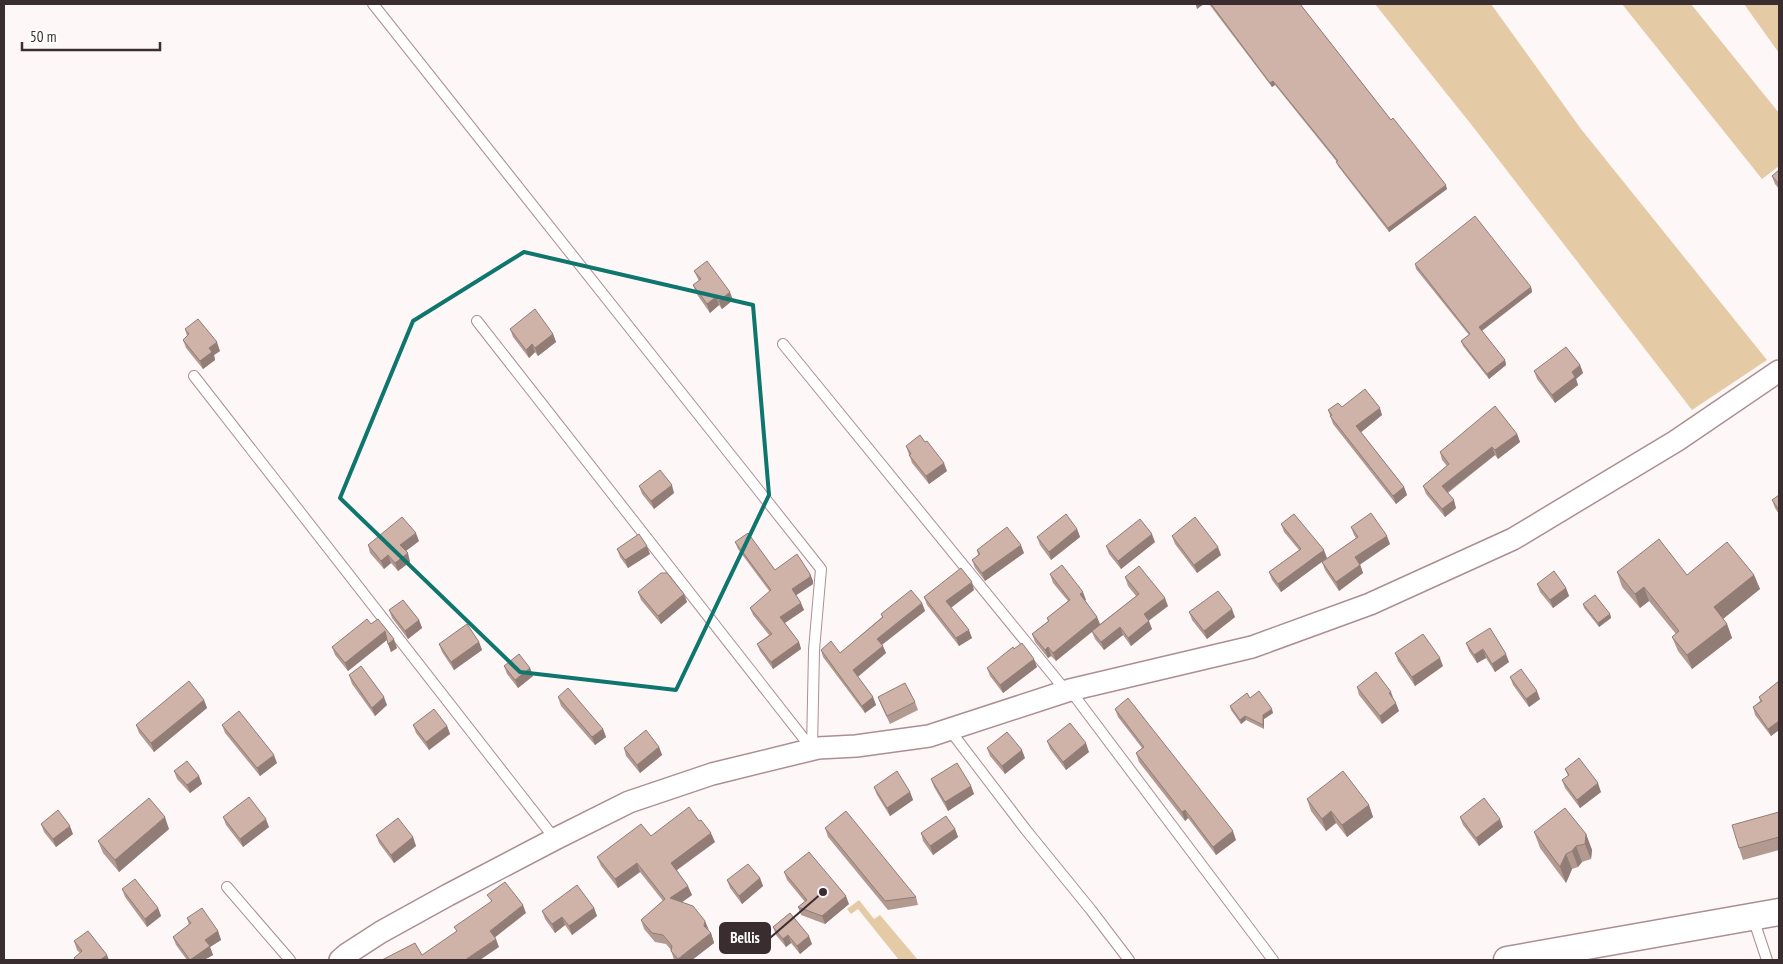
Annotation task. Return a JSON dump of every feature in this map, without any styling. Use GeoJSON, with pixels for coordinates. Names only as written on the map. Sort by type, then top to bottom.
{"type":"FeatureCollection","features":[{"type":"Feature","properties":{"kind":"street"},"geometry":{"type":"LineString","coordinates":[[340,960],[398,923],[555,839],[638,799],[712,774],[812,749],[856,746],[929,736],[1068,690],[1252,647],[1370,604],[1513,539],[1676,441],[1779,371]]}},
{"type":"Feature","properties":{"kind":"street"},"geometry":{"type":"LineString","coordinates":[[1506,960],[1779,912]]}},
{"type":"Feature","properties":{"kind":"lane"},"geometry":{"type":"LineString","coordinates":[[373,4],[820,570],[814,650],[812,749]]}},
{"type":"Feature","properties":{"kind":"lane"},"geometry":{"type":"LineString","coordinates":[[477,321],[812,749]]}},
{"type":"Feature","properties":{"kind":"lane"},"geometry":{"type":"LineString","coordinates":[[783,344],[1068,690],[1273,960]]}},
{"type":"Feature","properties":{"kind":"lane"},"geometry":{"type":"LineString","coordinates":[[194,376],[555,839]]}},
{"type":"Feature","properties":{"kind":"lane"},"geometry":{"type":"LineString","coordinates":[[949,729],[1129,960]]}},
{"type":"Feature","properties":{"kind":"lane"},"geometry":{"type":"LineString","coordinates":[[227,887],[290,960]]}},
{"type":"Feature","properties":{"kind":"lane"},"geometry":{"type":"LineString","coordinates":[[1752,917],[1768,960]]}},
{"type":"Feature","properties":{"kind":"highlighted area"},"geometry":{"type":"Polygon","coordinates":[[[524,252],[753,305],[769,495],[676,690],[520,672],[340,498],[413,321],[524,252]]]}},
{"type":"Feature","properties":{"kind":"shaded area"},"geometry":{"type":"Polygon","coordinates":[[[1375,4],[1491,4],[1581,129],[1767,360],[1692,410],[1474,128],[1375,4]]]}},
{"type":"Feature","properties":{"kind":"shaded area"},"geometry":{"type":"Polygon","coordinates":[[[1622,4],[1691,4],[1779,113],[1779,166],[1762,179],[1622,4]]]}},
{"type":"Feature","properties":{"kind":"shaded area"},"geometry":{"type":"Polygon","coordinates":[[[1744,4],[1779,4],[1779,53],[1744,4]]]}},
{"type":"Feature","properties":{"kind":"shaded area"},"geometry":{"type":"Polygon","coordinates":[[[859,900],[874,919],[880,915],[918,960],[899,960],[858,909],[851,914],[847,909],[859,900]]]}},
{"type":"Feature","properties":{"kind":"building"},"geometry":{"type":"Polygon","coordinates":[[[1211,4],[1300,4],[1391,120],[1393,118],[1446,185],[1388,228],[1336,162],[1338,161],[1273,81],[1270,83],[1211,4]]]}},
{"type":"Feature","properties":{"kind":"building"},"geometry":{"type":"Polygon","coordinates":[[[1779,170],[1779,184],[1772,176],[1779,170]]]}},
{"type":"Feature","properties":{"kind":"building"},"geometry":{"type":"Polygon","coordinates":[[[1475,216],[1531,287],[1479,327],[1505,360],[1487,374],[1461,341],[1470,334],[1415,264],[1475,216]]]}},
{"type":"Feature","properties":{"kind":"building"},"geometry":{"type":"Polygon","coordinates":[[[707,261],[730,292],[719,301],[716,297],[707,304],[693,285],[701,279],[694,271],[707,261]]]}},
{"type":"Feature","properties":{"kind":"building"},"geometry":{"type":"Polygon","coordinates":[[[535,309],[553,334],[535,348],[532,344],[526,350],[510,329],[535,309]]]}},
{"type":"Feature","properties":{"kind":"building"},"geometry":{"type":"Polygon","coordinates":[[[198,319],[217,342],[209,348],[212,352],[200,361],[183,340],[189,334],[185,329],[198,319]]]}},
{"type":"Feature","properties":{"kind":"building"},"geometry":{"type":"Polygon","coordinates":[[[1566,347],[1580,365],[1572,372],[1575,377],[1552,395],[1534,371],[1566,347]]]}},
{"type":"Feature","properties":{"kind":"building"},"geometry":{"type":"Polygon","coordinates":[[[1365,389],[1380,408],[1356,426],[1404,487],[1393,496],[1330,416],[1332,415],[1328,410],[1338,403],[1342,407],[1365,389]]]}},
{"type":"Feature","properties":{"kind":"building"},"geometry":{"type":"Polygon","coordinates":[[[1495,406],[1517,434],[1495,450],[1492,447],[1442,486],[1454,500],[1442,509],[1423,486],[1449,464],[1440,452],[1495,406]]]}},
{"type":"Feature","properties":{"kind":"building"},"geometry":{"type":"Polygon","coordinates":[[[920,435],[944,463],[926,476],[909,455],[911,454],[906,446],[920,435]]]}},
{"type":"Feature","properties":{"kind":"building"},"geometry":{"type":"Polygon","coordinates":[[[660,470],[672,485],[651,501],[639,486],[660,470]]]}},
{"type":"Feature","properties":{"kind":"building"},"geometry":{"type":"Polygon","coordinates":[[[1779,495],[1779,510],[1772,500],[1779,495]]]}},
{"type":"Feature","properties":{"kind":"building"},"geometry":{"type":"Polygon","coordinates":[[[1371,513],[1387,536],[1355,557],[1360,565],[1336,582],[1322,562],[1358,537],[1351,527],[1371,513]]]}},
{"type":"Feature","properties":{"kind":"building"},"geometry":{"type":"Polygon","coordinates":[[[1066,514],[1077,529],[1049,552],[1037,537],[1066,514]]]}},
{"type":"Feature","properties":{"kind":"building"},"geometry":{"type":"Polygon","coordinates":[[[1294,514],[1324,550],[1278,584],[1269,572],[1301,549],[1281,524],[1294,514]]]}},
{"type":"Feature","properties":{"kind":"building"},"geometry":{"type":"Polygon","coordinates":[[[402,517],[416,533],[400,545],[408,553],[395,563],[388,555],[381,561],[368,545],[402,517]]]}},
{"type":"Feature","properties":{"kind":"building"},"geometry":{"type":"Polygon","coordinates":[[[1195,517],[1218,547],[1194,565],[1172,536],[1195,517]]]}},
{"type":"Feature","properties":{"kind":"building"},"geometry":{"type":"Polygon","coordinates":[[[1140,519],[1152,534],[1118,561],[1106,546],[1140,519]]]}},
{"type":"Feature","properties":{"kind":"building"},"geometry":{"type":"Polygon","coordinates":[[[1007,527],[1021,545],[982,573],[972,560],[980,554],[977,550],[1007,527]]]}},
{"type":"Feature","properties":{"kind":"building"},"geometry":{"type":"Polygon","coordinates":[[[748,533],[775,570],[797,554],[810,574],[810,577],[792,589],[801,603],[780,617],[799,642],[771,662],[757,644],[772,634],[750,608],[771,590],[735,542],[748,533]]]}},
{"type":"Feature","properties":{"kind":"building"},"geometry":{"type":"Polygon","coordinates":[[[639,534],[647,546],[625,560],[617,549],[639,534]]]}},
{"type":"Feature","properties":{"kind":"building"},"geometry":{"type":"Polygon","coordinates":[[[1659,539],[1687,575],[1727,542],[1754,575],[1714,607],[1727,624],[1687,655],[1672,637],[1679,631],[1644,587],[1635,594],[1617,572],[1659,539]]]}},
{"type":"Feature","properties":{"kind":"building"},"geometry":{"type":"Polygon","coordinates":[[[1062,565],[1083,592],[1080,594],[1097,617],[1053,653],[1048,647],[1045,650],[1032,634],[1049,621],[1047,618],[1070,600],[1050,574],[1062,565]]]}},
{"type":"Feature","properties":{"kind":"building"},"geometry":{"type":"Polygon","coordinates":[[[1139,566],[1165,598],[1144,614],[1149,621],[1128,638],[1120,627],[1101,642],[1092,631],[1139,594],[1125,577],[1139,566]]]}},
{"type":"Feature","properties":{"kind":"building"},"geometry":{"type":"Polygon","coordinates":[[[961,568],[972,582],[946,601],[969,630],[956,638],[924,597],[961,568]]]}},
{"type":"Feature","properties":{"kind":"building"},"geometry":{"type":"Polygon","coordinates":[[[1554,571],[1566,588],[1550,600],[1537,584],[1554,571]]]}},
{"type":"Feature","properties":{"kind":"building"},"geometry":{"type":"Polygon","coordinates":[[[661,573],[667,573],[684,594],[658,616],[638,592],[661,573]]]}},
{"type":"Feature","properties":{"kind":"building"},"geometry":{"type":"Polygon","coordinates":[[[911,590],[922,603],[877,639],[883,646],[853,670],[873,697],[862,706],[821,650],[831,641],[840,653],[883,617],[881,614],[911,590]]]}},
{"type":"Feature","properties":{"kind":"building"},"geometry":{"type":"Polygon","coordinates":[[[1218,591],[1232,609],[1204,631],[1189,612],[1218,591]]]}},
{"type":"Feature","properties":{"kind":"building"},"geometry":{"type":"Polygon","coordinates":[[[1595,595],[1610,614],[1598,623],[1583,604],[1595,595]]]}},
{"type":"Feature","properties":{"kind":"building"},"geometry":{"type":"Polygon","coordinates":[[[403,600],[419,620],[405,631],[389,610],[403,600]]]}},
{"type":"Feature","properties":{"kind":"building"},"geometry":{"type":"Polygon","coordinates":[[[367,619],[371,624],[378,619],[394,639],[388,644],[385,631],[345,663],[332,647],[367,619]]]}},
{"type":"Feature","properties":{"kind":"building"},"geometry":{"type":"Polygon","coordinates":[[[467,624],[479,642],[451,662],[439,644],[467,624]]]}},
{"type":"Feature","properties":{"kind":"building"},"geometry":{"type":"Polygon","coordinates":[[[1490,628],[1506,654],[1492,664],[1483,649],[1474,655],[1466,643],[1490,628]]]}},
{"type":"Feature","properties":{"kind":"building"},"geometry":{"type":"Polygon","coordinates":[[[1423,634],[1440,658],[1412,677],[1395,653],[1423,634]]]}},
{"type":"Feature","properties":{"kind":"building"},"geometry":{"type":"Polygon","coordinates":[[[1022,643],[1034,659],[1000,685],[987,668],[1013,647],[1014,649],[1022,643]]]}},
{"type":"Feature","properties":{"kind":"building"},"geometry":{"type":"Polygon","coordinates":[[[519,654],[530,668],[515,680],[504,666],[519,654]]]}},
{"type":"Feature","properties":{"kind":"building"},"geometry":{"type":"Polygon","coordinates":[[[361,666],[384,697],[372,708],[349,675],[361,666]]]}},
{"type":"Feature","properties":{"kind":"building"},"geometry":{"type":"Polygon","coordinates":[[[1521,669],[1537,691],[1526,699],[1510,677],[1521,669]]]}},
{"type":"Feature","properties":{"kind":"building"},"geometry":{"type":"Polygon","coordinates":[[[1376,672],[1391,692],[1389,693],[1396,703],[1380,716],[1357,687],[1376,672]]]}},
{"type":"Feature","properties":{"kind":"building"},"geometry":{"type":"Polygon","coordinates":[[[189,681],[204,700],[151,743],[136,725],[189,681]]]}},
{"type":"Feature","properties":{"kind":"building"},"geometry":{"type":"Polygon","coordinates":[[[1779,681],[1779,721],[1768,729],[1753,707],[1762,701],[1759,697],[1779,681]]]}},
{"type":"Feature","properties":{"kind":"building"},"geometry":{"type":"Polygon","coordinates":[[[905,683],[915,702],[887,716],[878,697],[905,683]]]}},
{"type":"Feature","properties":{"kind":"building"},"geometry":{"type":"Polygon","coordinates":[[[568,688],[603,729],[592,737],[558,697],[568,688]]]}},
{"type":"Feature","properties":{"kind":"building"},"geometry":{"type":"Polygon","coordinates":[[[1259,691],[1272,709],[1263,715],[1263,725],[1245,716],[1240,720],[1230,706],[1247,693],[1250,698],[1259,691]]]}},
{"type":"Feature","properties":{"kind":"building"},"geometry":{"type":"Polygon","coordinates":[[[1128,698],[1233,831],[1213,847],[1185,810],[1182,812],[1136,753],[1144,747],[1115,709],[1128,698]]]}},
{"type":"Feature","properties":{"kind":"building"},"geometry":{"type":"Polygon","coordinates":[[[434,709],[447,726],[426,742],[413,725],[434,709]]]}},
{"type":"Feature","properties":{"kind":"building"},"geometry":{"type":"Polygon","coordinates":[[[239,711],[274,755],[257,768],[222,725],[239,711]]]}},
{"type":"Feature","properties":{"kind":"building"},"geometry":{"type":"Polygon","coordinates":[[[1070,723],[1086,743],[1063,762],[1047,741],[1070,723]]]}},
{"type":"Feature","properties":{"kind":"building"},"geometry":{"type":"Polygon","coordinates":[[[646,730],[659,747],[637,765],[624,748],[646,730]]]}},
{"type":"Feature","properties":{"kind":"building"},"geometry":{"type":"Polygon","coordinates":[[[1007,732],[1022,750],[1002,766],[987,748],[1007,732]]]}},
{"type":"Feature","properties":{"kind":"building"},"geometry":{"type":"Polygon","coordinates":[[[1579,758],[1598,783],[1577,800],[1562,780],[1569,775],[1565,769],[1579,758]]]}},
{"type":"Feature","properties":{"kind":"building"},"geometry":{"type":"Polygon","coordinates":[[[187,761],[199,776],[187,785],[174,771],[187,761]]]}},
{"type":"Feature","properties":{"kind":"building"},"geometry":{"type":"Polygon","coordinates":[[[957,763],[971,786],[945,802],[931,779],[957,763]]]}},
{"type":"Feature","properties":{"kind":"building"},"geometry":{"type":"Polygon","coordinates":[[[897,771],[910,792],[887,808],[874,787],[897,771]]]}},
{"type":"Feature","properties":{"kind":"building"},"geometry":{"type":"Polygon","coordinates":[[[1343,771],[1369,805],[1342,825],[1331,811],[1322,819],[1307,799],[1343,771]]]}},
{"type":"Feature","properties":{"kind":"building"},"geometry":{"type":"Polygon","coordinates":[[[249,797],[266,819],[240,839],[223,817],[249,797]]]}},
{"type":"Feature","properties":{"kind":"building"},"geometry":{"type":"Polygon","coordinates":[[[149,798],[165,817],[115,860],[98,841],[149,798]]]}},
{"type":"Feature","properties":{"kind":"building"},"geometry":{"type":"Polygon","coordinates":[[[1484,798],[1500,819],[1476,838],[1460,817],[1484,798]]]}},
{"type":"Feature","properties":{"kind":"building"},"geometry":{"type":"Polygon","coordinates":[[[689,807],[711,833],[671,863],[688,886],[670,898],[693,906],[705,921],[704,926],[711,933],[678,959],[671,951],[672,946],[663,935],[652,933],[641,920],[665,899],[637,863],[615,879],[597,857],[641,824],[651,836],[689,807]]]}},
{"type":"Feature","properties":{"kind":"building"},"geometry":{"type":"Polygon","coordinates":[[[1565,808],[1586,834],[1585,844],[1576,846],[1566,854],[1560,867],[1534,832],[1565,808]]]}},
{"type":"Feature","properties":{"kind":"building"},"geometry":{"type":"Polygon","coordinates":[[[58,810],[70,826],[53,839],[41,824],[58,810]]]}},
{"type":"Feature","properties":{"kind":"building"},"geometry":{"type":"Polygon","coordinates":[[[846,811],[916,897],[885,901],[825,828],[846,811]]]}},
{"type":"Feature","properties":{"kind":"building"},"geometry":{"type":"Polygon","coordinates":[[[1779,812],[1779,837],[1739,848],[1732,825],[1779,812]]]}},
{"type":"Feature","properties":{"kind":"building"},"geometry":{"type":"Polygon","coordinates":[[[946,816],[955,829],[930,846],[921,833],[946,816]]]}},
{"type":"Feature","properties":{"kind":"building"},"geometry":{"type":"Polygon","coordinates":[[[398,818],[413,837],[391,855],[376,835],[398,818]]]}},
{"type":"Feature","properties":{"kind":"building"},"geometry":{"type":"Polygon","coordinates":[[[809,852],[846,896],[822,916],[798,907],[807,900],[784,872],[809,852]]]}},
{"type":"Feature","properties":{"kind":"building"},"geometry":{"type":"Polygon","coordinates":[[[748,864],[760,878],[739,896],[727,880],[748,864]]]}},
{"type":"Feature","properties":{"kind":"building"},"geometry":{"type":"Polygon","coordinates":[[[135,879],[158,908],[145,919],[122,889],[135,879]]]}},
{"type":"Feature","properties":{"kind":"building"},"geometry":{"type":"Polygon","coordinates":[[[505,882],[523,905],[490,931],[496,939],[465,960],[382,960],[415,943],[422,955],[457,931],[454,927],[492,901],[487,895],[505,882]]]}},
{"type":"Feature","properties":{"kind":"building"},"geometry":{"type":"Polygon","coordinates":[[[577,885],[594,908],[569,926],[562,917],[552,924],[542,911],[577,885]]]}},
{"type":"Feature","properties":{"kind":"building"},"geometry":{"type":"Polygon","coordinates":[[[202,908],[218,931],[205,940],[210,946],[190,960],[173,937],[191,923],[187,918],[202,908]]]}},
{"type":"Feature","properties":{"kind":"building"},"geometry":{"type":"Polygon","coordinates":[[[790,913],[809,936],[797,946],[788,935],[783,939],[773,927],[790,913]]]}},
{"type":"Feature","properties":{"kind":"building"},"geometry":{"type":"Polygon","coordinates":[[[88,931],[107,955],[100,960],[75,960],[74,958],[82,951],[74,941],[88,931]]]}},
{"type":"Feature","properties":{"kind":"place","name":"Bellis"},"geometry":{"type":"Point","coordinates":[823,892]}}]}
